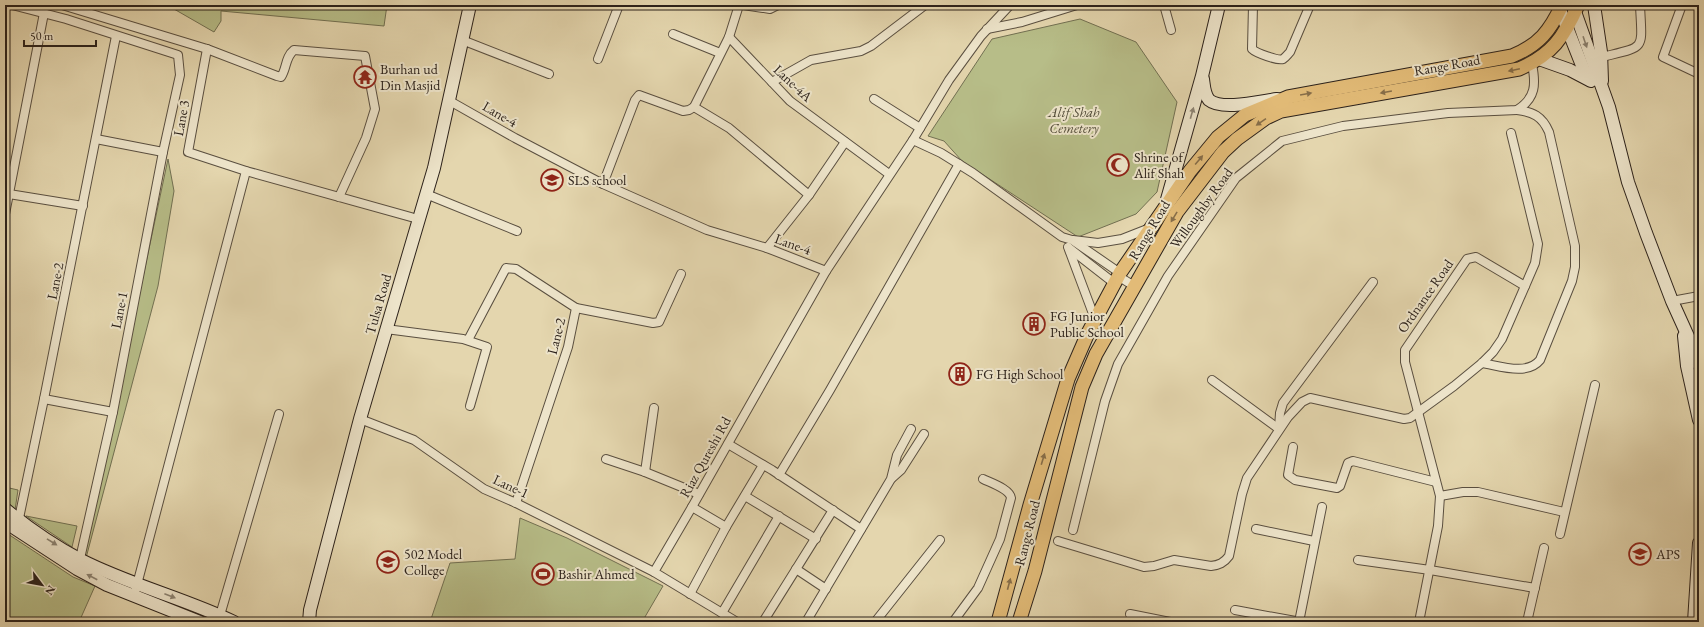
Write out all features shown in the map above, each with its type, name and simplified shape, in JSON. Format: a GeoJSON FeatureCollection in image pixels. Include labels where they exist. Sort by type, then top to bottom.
{"type":"FeatureCollection","features":[{"type":"Feature","properties":{"kind":"main road","name":"Range Road"},"geometry":{"type":"LineString","coordinates":[[1019,622],[1035,571],[1082,387],[1096,354],[1177,212],[1223,152],[1236,139],[1266,118],[1281,111],[1519,69],[1535,62],[1548,53],[1560,38],[1566,27],[1567,7]]}},
{"type":"Feature","properties":{"kind":"main road"},"geometry":{"type":"LineString","coordinates":[[998,622],[1030,505],[1068,379],[1095,319],[1117,277],[1150,228],[1218,137],[1245,115],[1288,97],[1512,56],[1526,51],[1540,40],[1567,7]]}},
{"type":"Feature","properties":{"kind":"street"},"geometry":{"type":"LineString","coordinates":[[12,5],[44,13],[116,36]]}},
{"type":"Feature","properties":{"kind":"street"},"geometry":{"type":"LineString","coordinates":[[62,5],[207,49],[281,77],[290,53],[294,50],[365,56],[375,109],[366,138],[339,197]]}},
{"type":"Feature","properties":{"kind":"street","name":"Tulsa Road"},"geometry":{"type":"LineString","coordinates":[[304,622],[310,616],[360,419],[434,168],[470,5]]}},
{"type":"Feature","properties":{"kind":"street"},"geometry":{"type":"LineString","coordinates":[[598,59],[619,5]]}},
{"type":"Feature","properties":{"kind":"street"},"geometry":{"type":"LineString","coordinates":[[604,184],[635,100],[639,95],[683,111],[689,110],[694,106],[729,37],[739,5]]}},
{"type":"Feature","properties":{"kind":"street"},"geometry":{"type":"LineString","coordinates":[[743,5],[770,9],[778,5]]}},
{"type":"Feature","properties":{"kind":"street"},"geometry":{"type":"LineString","coordinates":[[772,82],[811,60],[861,51],[871,46],[924,5]]}},
{"type":"Feature","properties":{"kind":"street"},"geometry":{"type":"LineString","coordinates":[[826,271],[920,128],[949,80],[987,29],[1010,5]]}},
{"type":"Feature","properties":{"kind":"street"},"geometry":{"type":"LineString","coordinates":[[987,29],[1022,22],[1077,5]]}},
{"type":"Feature","properties":{"kind":"street"},"geometry":{"type":"LineString","coordinates":[[1164,5],[1171,30]]}},
{"type":"Feature","properties":{"kind":"street"},"geometry":{"type":"LineString","coordinates":[[1166,205],[1202,76],[1219,5]]}},
{"type":"Feature","properties":{"kind":"street"},"geometry":{"type":"LineString","coordinates":[[1253,5],[1252,49],[1280,60],[1285,58],[1290,52],[1310,5]]}},
{"type":"Feature","properties":{"kind":"street"},"geometry":{"type":"LineString","coordinates":[[1594,5],[1602,57],[1602,88]]}},
{"type":"Feature","properties":{"kind":"street"},"geometry":{"type":"LineString","coordinates":[[1602,57],[1634,49],[1640,44],[1642,37],[1640,5]]}},
{"type":"Feature","properties":{"kind":"street"},"geometry":{"type":"LineString","coordinates":[[1682,5],[1663,57],[1699,74]]}},
{"type":"Feature","properties":{"kind":"street"},"geometry":{"type":"LineString","coordinates":[[1567,7],[1609,107],[1628,182],[1672,301],[1691,342],[1699,366]]}},
{"type":"Feature","properties":{"kind":"street"},"geometry":{"type":"LineString","coordinates":[[5,214],[44,13]]}},
{"type":"Feature","properties":{"kind":"street"},"geometry":{"type":"LineString","coordinates":[[1566,27],[1585,73],[1590,80]]}},
{"type":"Feature","properties":{"kind":"street"},"geometry":{"type":"LineString","coordinates":[[673,34],[720,53]]}},
{"type":"Feature","properties":{"kind":"street","name":"Lane-1"},"geometry":{"type":"LineString","coordinates":[[79,564],[113,412],[163,152],[180,75],[178,55],[116,36]]}},
{"type":"Feature","properties":{"kind":"street","name":"Lane-2"},"geometry":{"type":"LineString","coordinates":[[13,524],[44,399],[116,36]]}},
{"type":"Feature","properties":{"kind":"street","name":"Lane-4A"},"geometry":{"type":"LineString","coordinates":[[729,37],[790,101],[889,174]]}},
{"type":"Feature","properties":{"kind":"street"},"geometry":{"type":"LineString","coordinates":[[462,40],[549,74]]}},
{"type":"Feature","properties":{"kind":"street","name":"Lane 3"},"geometry":{"type":"LineString","coordinates":[[207,49],[188,152],[246,171],[418,219]]}},
{"type":"Feature","properties":{"kind":"street"},"geometry":{"type":"LineString","coordinates":[[1517,110],[1526,104],[1533,92],[1535,62],[1570,70],[1602,88]]}},
{"type":"Feature","properties":{"kind":"street"},"geometry":{"type":"LineString","coordinates":[[1202,76],[1204,91],[1209,99],[1218,104],[1231,105],[1288,97]]}},
{"type":"Feature","properties":{"kind":"street"},"geometry":{"type":"LineString","coordinates":[[874,99],[920,128]]}},
{"type":"Feature","properties":{"kind":"street","name":"Lane-4"},"geometry":{"type":"LineString","coordinates":[[448,100],[515,138],[604,184],[706,230],[767,248],[826,271]]}},
{"type":"Feature","properties":{"kind":"street"},"geometry":{"type":"LineString","coordinates":[[694,106],[729,128],[809,195]]}},
{"type":"Feature","properties":{"kind":"street","name":"Willoughby Road"},"geometry":{"type":"LineString","coordinates":[[1073,530],[1105,401],[1118,364],[1168,276],[1236,178],[1282,141],[1344,126],[1448,113],[1517,110],[1528,112],[1539,117],[1545,123],[1549,132],[1574,246],[1575,266],[1570,286],[1540,360],[1536,366],[1529,368],[1515,368],[1482,363]]}},
{"type":"Feature","properties":{"kind":"street"},"geometry":{"type":"LineString","coordinates":[[1058,541],[1144,567],[1154,566],[1174,560],[1211,566],[1222,563],[1229,556],[1242,494],[1247,478],[1279,429],[1302,402],[1310,398],[1404,420],[1410,418],[1454,386],[1482,363],[1502,339],[1535,263],[1538,244],[1511,133]]}},
{"type":"Feature","properties":{"kind":"street"},"geometry":{"type":"LineString","coordinates":[[96,138],[163,152]]}},
{"type":"Feature","properties":{"kind":"street"},"geometry":{"type":"LineString","coordinates":[[912,140],[941,153],[958,164],[1117,277]]}},
{"type":"Feature","properties":{"kind":"street"},"geometry":{"type":"LineString","coordinates":[[767,248],[809,195],[845,142]]}},
{"type":"Feature","properties":{"kind":"street"},"geometry":{"type":"LineString","coordinates":[[779,475],[830,390],[958,164]]}},
{"type":"Feature","properties":{"kind":"street"},"geometry":{"type":"LineString","coordinates":[[135,590],[246,171]]}},
{"type":"Feature","properties":{"kind":"street"},"geometry":{"type":"LineString","coordinates":[[9,194],[83,206]]}},
{"type":"Feature","properties":{"kind":"street"},"geometry":{"type":"LineString","coordinates":[[426,194],[517,231]]}},
{"type":"Feature","properties":{"kind":"street"},"geometry":{"type":"LineString","coordinates":[[1070,244],[1098,243],[1122,239],[1150,228]]}},
{"type":"Feature","properties":{"kind":"street"},"geometry":{"type":"LineString","coordinates":[[1070,244],[1117,277],[1134,286]]}},
{"type":"Feature","properties":{"kind":"street"},"geometry":{"type":"LineString","coordinates":[[1070,244],[1095,319]]}},
{"type":"Feature","properties":{"kind":"street","name":"Ordnance Road"},"geometry":{"type":"LineString","coordinates":[[1419,622],[1438,526],[1440,496],[1405,362],[1405,350],[1467,259],[1476,257],[1525,286]]}},
{"type":"Feature","properties":{"kind":"street","name":"Lane-2"},"geometry":{"type":"LineString","coordinates":[[468,340],[506,268],[516,269],[576,308],[568,348],[516,503]]}},
{"type":"Feature","properties":{"kind":"street","name":"Riaz Qureshi Rd"},"geometry":{"type":"LineString","coordinates":[[654,572],[826,271]]}},
{"type":"Feature","properties":{"kind":"street"},"geometry":{"type":"LineString","coordinates":[[576,308],[653,323],[659,322],[681,274]]}},
{"type":"Feature","properties":{"kind":"street"},"geometry":{"type":"LineString","coordinates":[[1279,429],[1280,413],[1283,403],[1373,282]]}},
{"type":"Feature","properties":{"kind":"street"},"geometry":{"type":"LineString","coordinates":[[1672,301],[1699,296]]}},
{"type":"Feature","properties":{"kind":"street"},"geometry":{"type":"LineString","coordinates":[[1684,327],[1687,366],[1699,420]]}},
{"type":"Feature","properties":{"kind":"street"},"geometry":{"type":"LineString","coordinates":[[386,329],[468,340],[487,347],[470,406]]}},
{"type":"Feature","properties":{"kind":"street"},"geometry":{"type":"LineString","coordinates":[[1212,380],[1279,429]]}},
{"type":"Feature","properties":{"kind":"street"},"geometry":{"type":"LineString","coordinates":[[1560,534],[1595,385]]}},
{"type":"Feature","properties":{"kind":"street"},"geometry":{"type":"LineString","coordinates":[[44,399],[113,412]]}},
{"type":"Feature","properties":{"kind":"street"},"geometry":{"type":"LineString","coordinates":[[645,472],[654,408]]}},
{"type":"Feature","properties":{"kind":"street"},"geometry":{"type":"LineString","coordinates":[[219,619],[279,414]]}},
{"type":"Feature","properties":{"kind":"street","name":"Lane-1"},"geometry":{"type":"LineString","coordinates":[[360,419],[414,440],[484,489],[516,503],[654,572]]}},
{"type":"Feature","properties":{"kind":"street"},"geometry":{"type":"LineString","coordinates":[[806,622],[891,479],[897,455],[911,429]]}},
{"type":"Feature","properties":{"kind":"street"},"geometry":{"type":"LineString","coordinates":[[891,479],[901,470],[924,434]]}},
{"type":"Feature","properties":{"kind":"street"},"geometry":{"type":"LineString","coordinates":[[728,444],[779,475],[861,529]]}},
{"type":"Feature","properties":{"kind":"street"},"geometry":{"type":"LineString","coordinates":[[1293,446],[1288,475],[1295,480],[1337,488],[1340,486],[1348,462],[1353,461],[1436,482]]}},
{"type":"Feature","properties":{"kind":"street"},"geometry":{"type":"LineString","coordinates":[[606,459],[645,472],[699,494]]}},
{"type":"Feature","properties":{"kind":"street"},"geometry":{"type":"LineString","coordinates":[[690,594],[726,527],[763,465]]}},
{"type":"Feature","properties":{"kind":"street"},"geometry":{"type":"LineString","coordinates":[[953,622],[978,588],[1000,539],[1012,498],[1011,494],[983,478]]}},
{"type":"Feature","properties":{"kind":"street"},"geometry":{"type":"LineString","coordinates":[[1440,496],[1463,492],[1478,492],[1564,512]]}},
{"type":"Feature","properties":{"kind":"street"},"geometry":{"type":"LineString","coordinates":[[745,496],[816,538]]}},
{"type":"Feature","properties":{"kind":"street"},"geometry":{"type":"LineString","coordinates":[[692,507],[726,527]]}},
{"type":"Feature","properties":{"kind":"street"},"geometry":{"type":"LineString","coordinates":[[1235,610],[1300,622],[1314,541],[1322,507]]}},
{"type":"Feature","properties":{"kind":"street"},"geometry":{"type":"LineString","coordinates":[[5,509],[13,524],[79,564],[200,622]]}},
{"type":"Feature","properties":{"kind":"street"},"geometry":{"type":"LineString","coordinates":[[763,622],[833,510]]}},
{"type":"Feature","properties":{"kind":"street"},"geometry":{"type":"LineString","coordinates":[[722,612],[779,516]]}},
{"type":"Feature","properties":{"kind":"street"},"geometry":{"type":"LineString","coordinates":[[1256,529],[1314,541]]}},
{"type":"Feature","properties":{"kind":"street"},"geometry":{"type":"LineString","coordinates":[[875,622],[940,540]]}},
{"type":"Feature","properties":{"kind":"street"},"geometry":{"type":"LineString","coordinates":[[1694,622],[1699,543]]}},
{"type":"Feature","properties":{"kind":"street"},"geometry":{"type":"LineString","coordinates":[[1527,622],[1544,548]]}},
{"type":"Feature","properties":{"kind":"street"},"geometry":{"type":"LineString","coordinates":[[1358,560],[1430,570],[1535,588]]}},
{"type":"Feature","properties":{"kind":"street"},"geometry":{"type":"LineString","coordinates":[[796,569],[826,589]]}},
{"type":"Feature","properties":{"kind":"street"},"geometry":{"type":"LineString","coordinates":[[654,572],[737,622]]}},
{"type":"Feature","properties":{"kind":"street"},"geometry":{"type":"LineString","coordinates":[[135,590],[219,619],[234,622]]}},
{"type":"Feature","properties":{"kind":"street"},"geometry":{"type":"LineString","coordinates":[[1130,614],[1170,622]]}},
{"type":"Feature","properties":{"kind":"street"},"geometry":{"type":"LineString","coordinates":[[310,616],[314,622]]}},
{"type":"Feature","properties":{"kind":"green space"},"geometry":{"type":"Polygon","coordinates":[[[167,5],[387,5],[384,26],[221,11],[221,21],[214,32],[167,5]]]}},
{"type":"Feature","properties":{"kind":"green space","name":"Alif Shah Cemetery"},"geometry":{"type":"Polygon","coordinates":[[[1080,19],[1136,42],[1177,102],[1157,192],[1136,214],[1078,237],[962,161],[944,141],[928,136],[992,39],[1080,19]]]}},
{"type":"Feature","properties":{"kind":"green space"},"geometry":{"type":"Polygon","coordinates":[[[168,159],[174,191],[158,286],[86,558],[84,556],[168,159]]]}},
{"type":"Feature","properties":{"kind":"green space"},"geometry":{"type":"Polygon","coordinates":[[[5,487],[18,490],[15,510],[5,501],[5,487]]]}},
{"type":"Feature","properties":{"kind":"green space"},"geometry":{"type":"Polygon","coordinates":[[[26,516],[77,526],[72,547],[26,516]]]}},
{"type":"Feature","properties":{"kind":"green space","name":"Bashir Ahmed"},"geometry":{"type":"Polygon","coordinates":[[[520,518],[567,538],[663,586],[642,622],[430,622],[450,563],[515,559],[520,518]]]}},
{"type":"Feature","properties":{"kind":"green space"},"geometry":{"type":"Polygon","coordinates":[[[5,532],[73,577],[95,586],[79,622],[5,622],[5,532]]]}},
{"type":"Feature","properties":{"kind":"place","name":"Burhan ud Din Masjid"},"geometry":{"type":"Point","coordinates":[365,77]}},
{"type":"Feature","properties":{"kind":"place","name":"Shrine of Alif Shah"},"geometry":{"type":"Point","coordinates":[1118,165]}},
{"type":"Feature","properties":{"kind":"place","name":"SLS school"},"geometry":{"type":"Point","coordinates":[552,180]}},
{"type":"Feature","properties":{"kind":"place","name":"FG Junior Public School"},"geometry":{"type":"Point","coordinates":[1034,324]}},
{"type":"Feature","properties":{"kind":"place","name":"FG High School"},"geometry":{"type":"Point","coordinates":[960,374]}},
{"type":"Feature","properties":{"kind":"place","name":"APS"},"geometry":{"type":"Point","coordinates":[1640,554]}},
{"type":"Feature","properties":{"kind":"place","name":"502 Model College"},"geometry":{"type":"Point","coordinates":[388,562]}},
{"type":"Feature","properties":{"kind":"place","name":"Bashir Ahmed"},"geometry":{"type":"Point","coordinates":[543,574]}}]}
